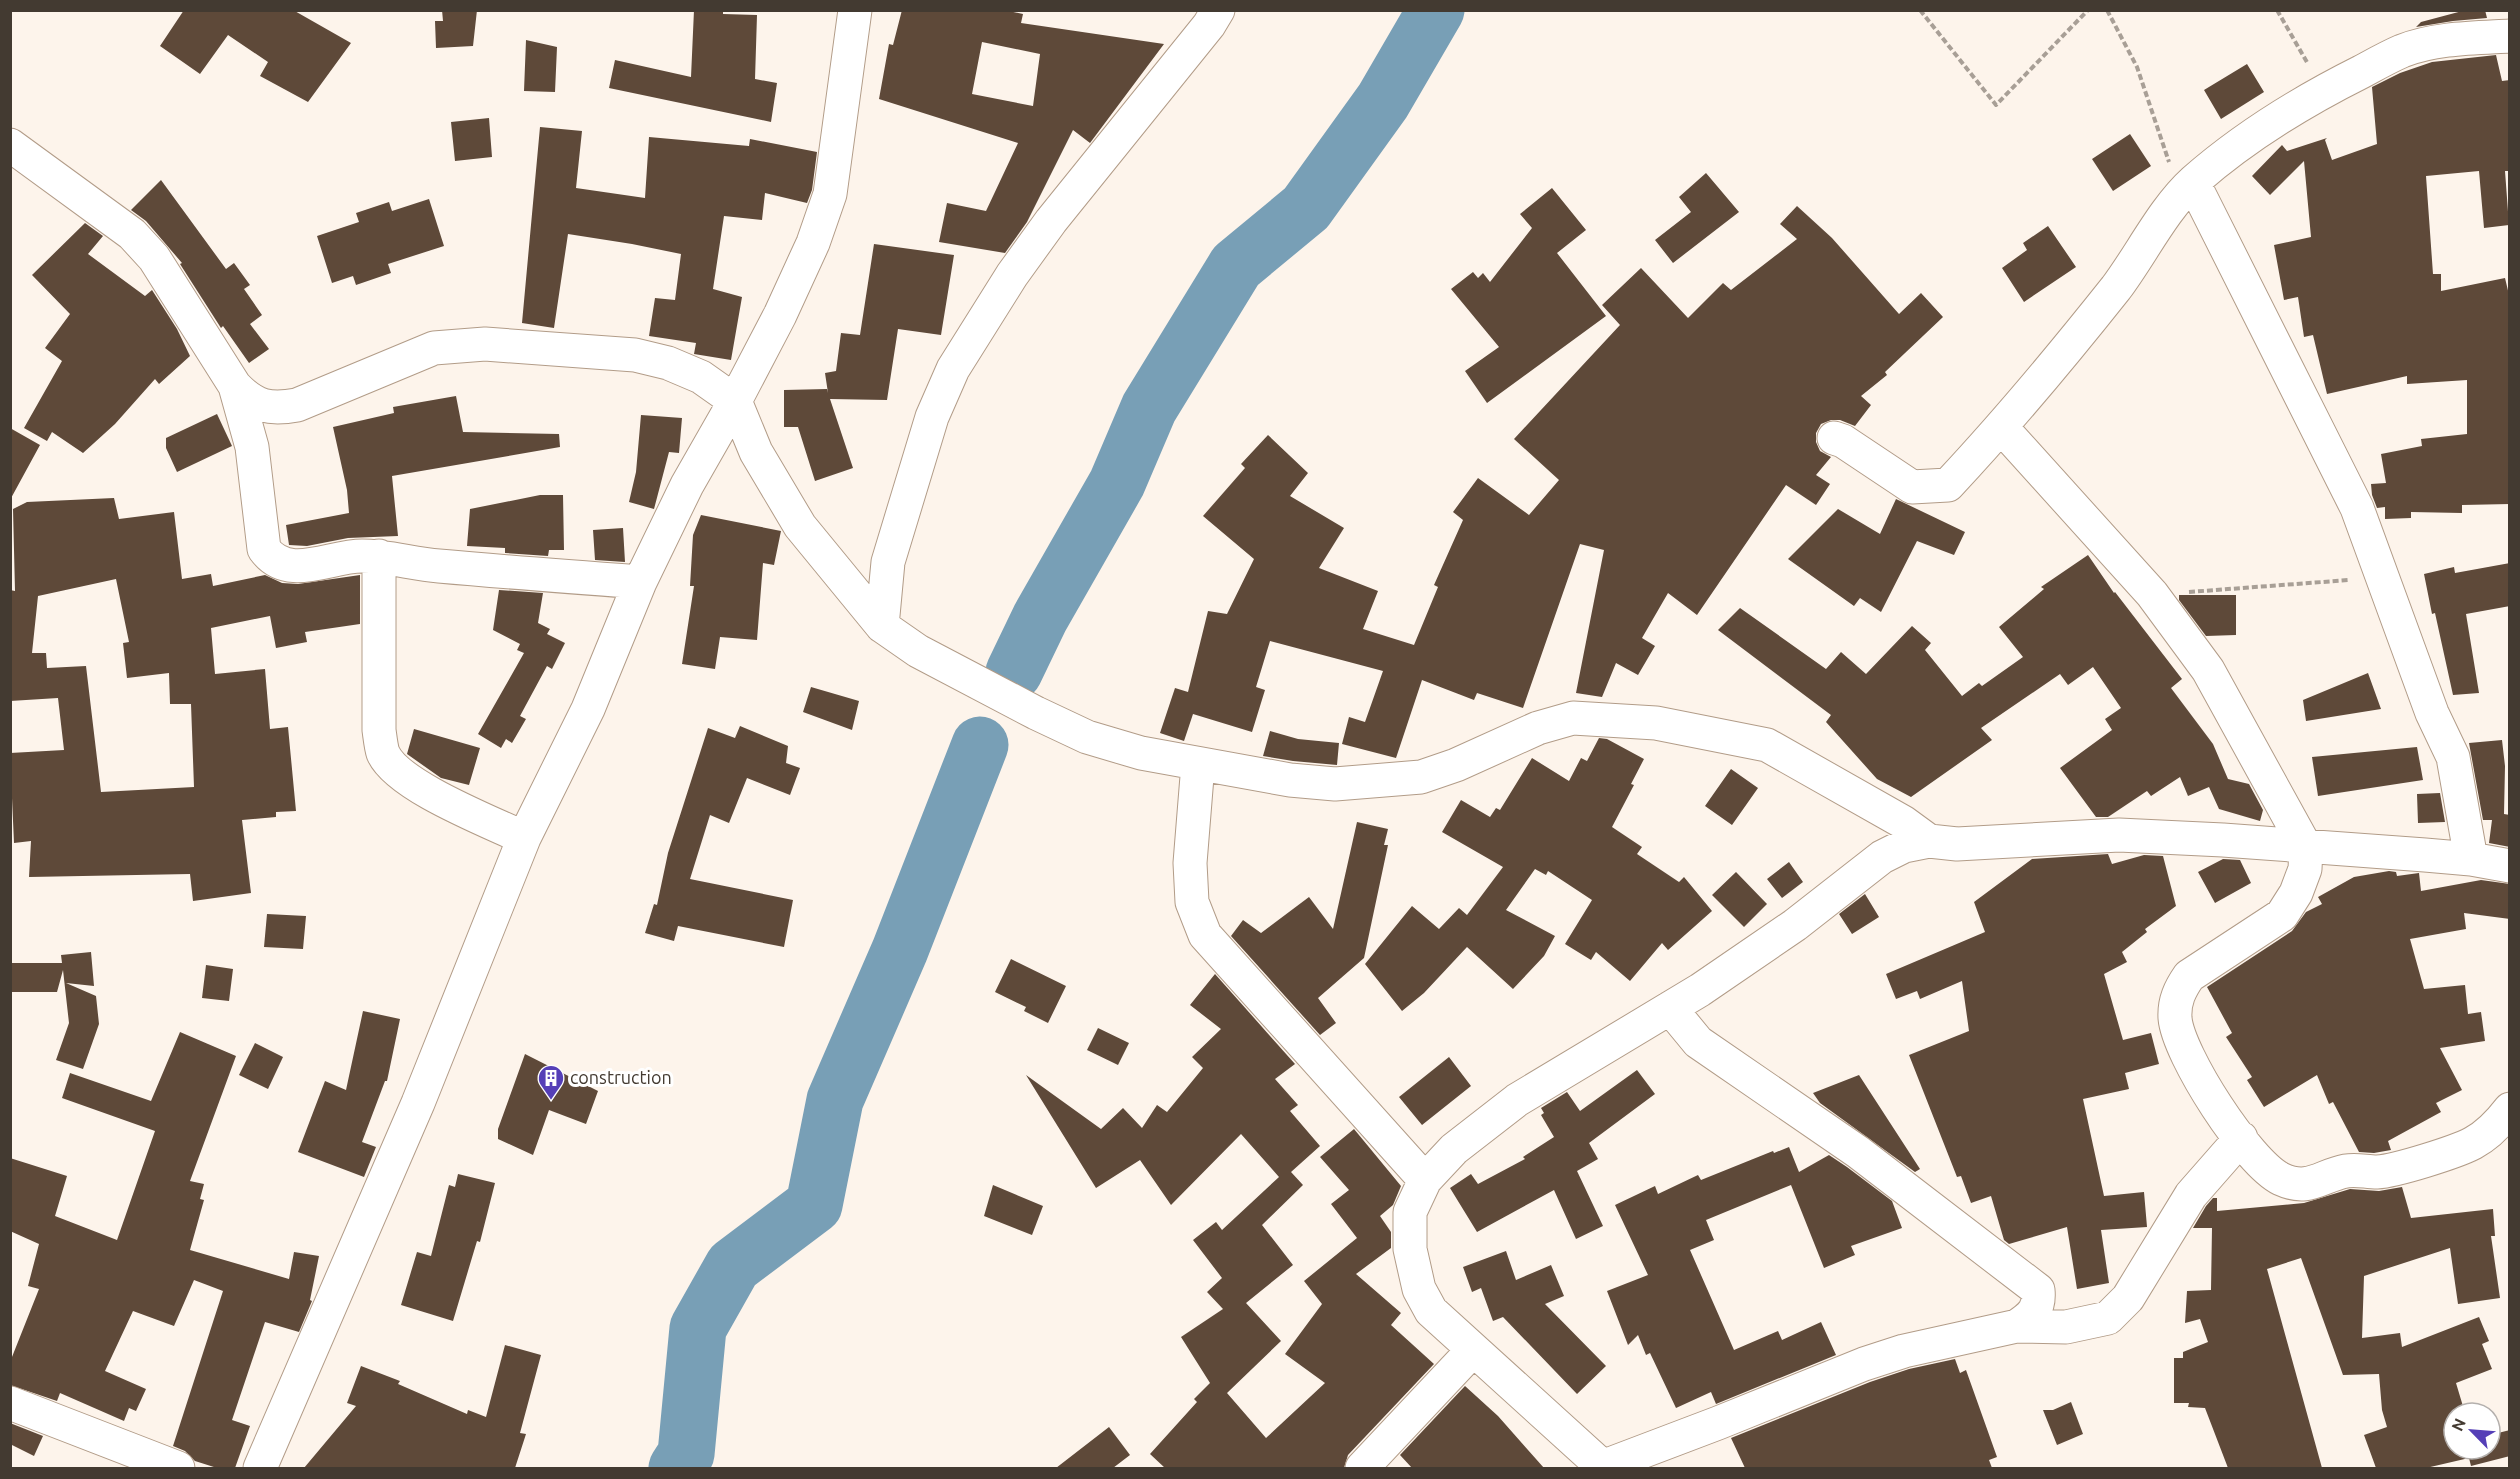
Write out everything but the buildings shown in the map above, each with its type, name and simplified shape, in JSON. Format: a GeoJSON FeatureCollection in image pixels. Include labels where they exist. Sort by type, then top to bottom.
{"type":"FeatureCollection","features":[{"type":"Feature","properties":{"kind":"street"},"geometry":{"type":"LineString","coordinates":[[260,1468],[418,1103],[524,838],[588,709],[640,582],[687,485],[735,401],[813,243],[830,194],[855,10]]}},
{"type":"Feature","properties":{"kind":"street"},"geometry":{"type":"LineString","coordinates":[[882,626],[888,562],[932,417],[953,369],[1012,275],[1051,221],[1209,25],[1218,10]]}},
{"type":"Feature","properties":{"kind":"street"},"geometry":{"type":"LineString","coordinates":[[2508,10],[2510,15]]}},
{"type":"Feature","properties":{"kind":"street"},"geometry":{"type":"LineString","coordinates":[[1834,438],[1843,441],[1912,487],[1948,485],[2002,428],[2117,285],[2184,193],[2279,118],[2324,90],[2403,51],[2458,39],[2510,36]]}},
{"type":"Feature","properties":{"kind":"street"},"geometry":{"type":"LineString","coordinates":[[10,145],[132,234],[167,277],[235,386],[245,397],[263,406],[279,409],[297,405],[434,348],[485,344],[646,358],[668,363],[701,377],[735,401],[756,452],[800,526],[882,626],[918,651],[957,673],[1087,737],[1141,753],[1198,764],[1290,780],[1335,784],[1421,777],[1456,765],[1538,728],[1574,718],[1656,723],[1767,745],[1903,822],[1929,841]]}},
{"type":"Feature","properties":{"kind":"street"},"geometry":{"type":"LineString","coordinates":[[2184,193],[2357,508],[2432,713],[2454,757],[2471,859]]}},
{"type":"Feature","properties":{"kind":"street"},"geometry":{"type":"LineString","coordinates":[[235,386],[252,447],[264,549],[270,558],[281,564],[294,567],[359,556],[379,556],[436,566],[640,582]]}},
{"type":"Feature","properties":{"kind":"street"},"geometry":{"type":"LineString","coordinates":[[2002,428],[2152,594],[2208,670],[2306,848],[2305,870],[2296,893],[2282,915],[2189,976],[2180,988],[2175,1003],[2175,1019],[2179,1034],[2201,1083],[2260,1165],[2280,1178],[2300,1185],[2321,1181],[2343,1171],[2393,1170],[2472,1143],[2494,1128],[2510,1109]]}},
{"type":"Feature","properties":{"kind":"street"},"geometry":{"type":"LineString","coordinates":[[379,556],[379,730],[383,754],[396,771],[413,784],[524,838]]}},
{"type":"Feature","properties":{"kind":"street"},"geometry":{"type":"LineString","coordinates":[[1198,764],[1190,863],[1192,902],[1205,935],[1425,1179]]}},
{"type":"Feature","properties":{"kind":"street"},"geometry":{"type":"LineString","coordinates":[[2241,1138],[2191,1195],[2128,1298],[2108,1318],[2066,1328],[2017,1326],[1904,1351],[1864,1364],[1603,1468],[1431,1311],[1419,1288],[1410,1249],[1410,1212],[1425,1179],[1454,1149],[1517,1100],[1670,1008],[1795,925],[1882,857],[1904,846],[1929,841],[1957,844],[2119,835],[2223,840],[2471,859],[2510,866]]}},
{"type":"Feature","properties":{"kind":"street"},"geometry":{"type":"LineString","coordinates":[[1670,1008],[1698,1042],[1858,1152],[2037,1290],[2039,1303],[2031,1317],[2017,1326]]}},
{"type":"Feature","properties":{"kind":"street"},"geometry":{"type":"LineString","coordinates":[[1362,1468],[1473,1350]]}},
{"type":"Feature","properties":{"kind":"street"},"geometry":{"type":"LineString","coordinates":[[10,1403],[178,1468]]}},
{"type":"Feature","properties":{"kind":"path"},"geometry":{"type":"LineString","coordinates":[[1920,10],[1996,105],[2088,10]]}},
{"type":"Feature","properties":{"kind":"path"},"geometry":{"type":"LineString","coordinates":[[2107,10],[2138,67],[2161,141],[2184,193]]}},
{"type":"Feature","properties":{"kind":"path"},"geometry":{"type":"LineString","coordinates":[[2277,10],[2324,90]]}},
{"type":"Feature","properties":{"kind":"path"},"geometry":{"type":"LineString","coordinates":[[2152,594],[2382,577]]}},
{"type":"Feature","properties":{"kind":"waterway"},"geometry":{"type":"LineString","coordinates":[[1014,672],[1040,618],[1117,483],[1149,408],[1236,266],[1306,208],[1383,101],[1436,10]]}},
{"type":"Feature","properties":{"kind":"waterway"},"geometry":{"type":"LineString","coordinates":[[677,1468],[686,1454],[698,1328],[733,1266],[814,1205],[835,1100],[900,950],[980,745]]}},
{"type":"Feature","properties":{"kind":"place","name":"construction"},"geometry":{"type":"Point","coordinates":[551,1101]}}]}
